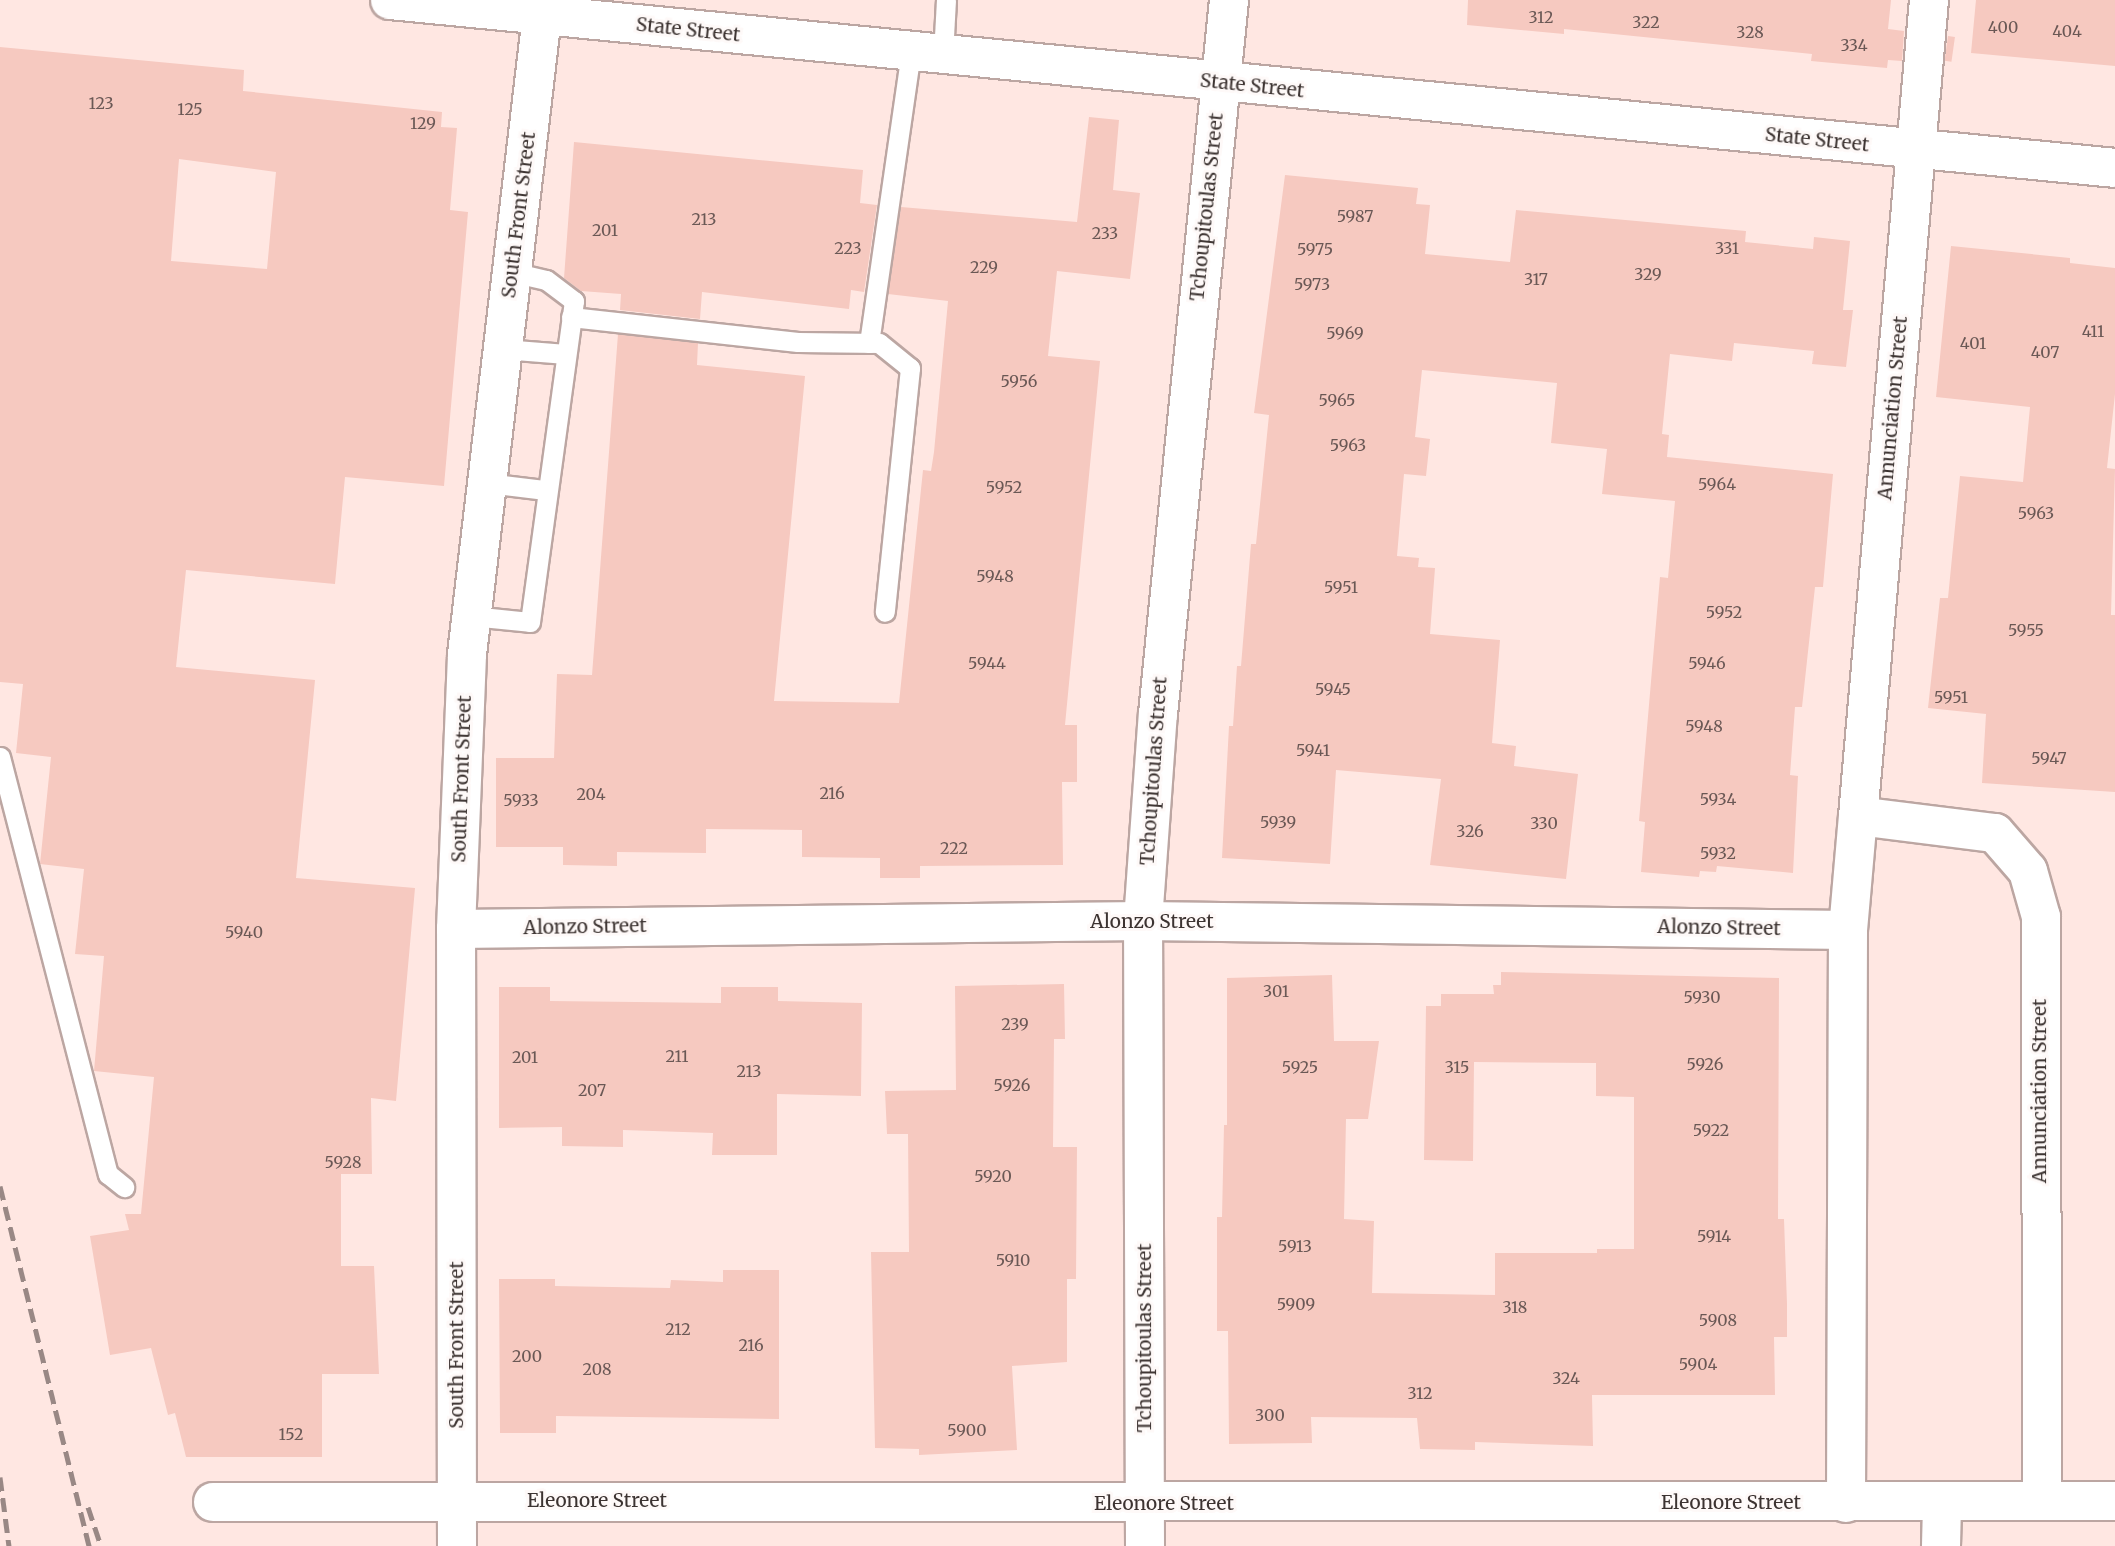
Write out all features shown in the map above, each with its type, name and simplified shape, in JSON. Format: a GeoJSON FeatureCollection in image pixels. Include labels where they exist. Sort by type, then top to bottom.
{"type":"FeatureCollection","features":[{"type":"Feature","properties":{"kind":"street","name":"State Street"},"geometry":{"type":"LineString","coordinates":[[390,0],[2115,168]]}},
{"type":"Feature","properties":{"kind":"street","name":"Tchoupitoulas Street"},"geometry":{"type":"LineString","coordinates":[[1145,1546],[1143,922],[1159,701],[1229,0]]}},
{"type":"Feature","properties":{"kind":"street","name":"Annunciation Street"},"geometry":{"type":"LineString","coordinates":[[1846,1503],[1847,930],[1929,0]]}},
{"type":"Feature","properties":{"kind":"street","name":"South Front Street"},"geometry":{"type":"LineString","coordinates":[[457,1546],[456,929],[471,616],[542,16]]}},
{"type":"Feature","properties":{"kind":"street","name":"Annunciation Street"},"geometry":{"type":"LineString","coordinates":[[1858,816],[1995,833],[2028,871],[2041,917],[2042,1501]]}},
{"type":"Feature","properties":{"kind":"street","name":"Alonzo Street"},"geometry":{"type":"LineString","coordinates":[[456,929],[1143,922],[1847,930]]}},
{"type":"Feature","properties":{"kind":"street","name":"Eleonore Street"},"geometry":{"type":"LineString","coordinates":[[213,1502],[458,1500],[1145,1504],[1941,1504],[2115,1501]]}},
{"type":"Feature","properties":{"kind":"street"},"geometry":{"type":"LineString","coordinates":[[1941,1504],[1941,1546]]}},
{"type":"Feature","properties":{"kind":"lane"},"geometry":{"type":"LineString","coordinates":[[869,343],[927,54],[946,0]]}},
{"type":"Feature","properties":{"kind":"lane"},"geometry":{"type":"LineString","coordinates":[[471,616],[530,622],[545,490],[573,301],[546,280],[512,272]]}},
{"type":"Feature","properties":{"kind":"lane"},"geometry":{"type":"LineString","coordinates":[[571,317],[798,342],[879,343],[910,368],[885,612]]}},
{"type":"Feature","properties":{"kind":"lane"},"geometry":{"type":"LineString","coordinates":[[503,349],[566,354]]}},
{"type":"Feature","properties":{"kind":"lane"},"geometry":{"type":"LineString","coordinates":[[487,483],[545,490]]}},
{"type":"Feature","properties":{"kind":"lane"},"geometry":{"type":"LineString","coordinates":[[0,757],[108,1174],[124,1186]]}},
{"type":"Feature","properties":{"kind":"building"},"geometry":{"type":"Polygon","coordinates":[[[1468,0],[1891,0],[1888,29],[1904,31],[1902,61],[1888,60],[1887,68],[1811,61],[1812,54],[1564,29],[1564,34],[1467,25],[1468,0]]]}},
{"type":"Feature","properties":{"kind":"building"},"geometry":{"type":"Polygon","coordinates":[[[1976,0],[2115,0],[2115,66],[1971,53],[1976,0]]]}},
{"type":"Feature","properties":{"kind":"building"},"geometry":{"type":"Polygon","coordinates":[[[1948,36],[1955,37],[1951,62],[1945,61],[1948,36]]]}},
{"type":"Feature","properties":{"kind":"building"},"geometry":{"type":"Polygon","coordinates":[[[0,47],[244,70],[243,91],[442,112],[441,127],[457,128],[450,210],[468,212],[444,486],[345,477],[335,584],[186,570],[176,667],[315,680],[296,878],[415,888],[396,1101],[371,1098],[372,1174],[341,1174],[341,1266],[374,1266],[379,1374],[322,1374],[322,1457],[186,1457],[175,1413],[168,1415],[151,1348],[110,1355],[90,1236],[129,1230],[125,1214],[141,1214],[154,1077],[94,1071],[104,956],[75,954],[84,869],[40,864],[51,757],[16,753],[23,684],[0,682],[0,47]],[[179,159],[171,261],[267,269],[276,172],[179,159]]]}},
{"type":"Feature","properties":{"kind":"building"},"geometry":{"type":"Polygon","coordinates":[[[1089,117],[1119,120],[1113,190],[1140,193],[1130,279],[1057,271],[1048,356],[1100,361],[1065,725],[1077,725],[1077,782],[1062,782],[1063,865],[920,866],[920,878],[880,878],[880,858],[802,857],[802,830],[706,829],[706,853],[617,852],[617,866],[563,865],[563,847],[496,847],[496,758],[554,758],[557,674],[592,675],[618,334],[698,343],[697,365],[805,376],[774,701],[899,703],[923,470],[931,471],[934,452],[948,301],[888,294],[901,207],[1077,222],[1089,117]]]}},
{"type":"Feature","properties":{"kind":"building"},"geometry":{"type":"Polygon","coordinates":[[[574,142],[863,170],[860,203],[877,205],[864,292],[851,290],[849,309],[702,292],[700,319],[620,310],[621,294],[581,291],[564,278],[574,142]]]}},
{"type":"Feature","properties":{"kind":"building"},"geometry":{"type":"Polygon","coordinates":[[[1285,175],[1418,188],[1416,204],[1430,205],[1425,254],[1510,262],[1516,210],[1746,231],[1745,242],[1813,249],[1814,237],[1850,241],[1843,310],[1853,310],[1846,367],[1812,364],[1814,351],[1734,343],[1732,361],[1670,354],[1662,434],[1669,435],[1667,457],[1833,474],[1823,587],[1815,587],[1802,707],[1795,707],[1790,775],[1798,776],[1793,873],[1717,866],[1716,872],[1700,871],[1699,877],[1641,872],[1645,822],[1639,821],[1660,577],[1668,578],[1675,501],[1602,494],[1607,449],[1551,443],[1557,383],[1422,370],[1415,437],[1430,439],[1426,476],[1404,474],[1397,556],[1419,558],[1418,567],[1435,568],[1430,634],[1500,640],[1492,743],[1516,746],[1514,766],[1578,774],[1566,879],[1430,865],[1441,779],[1336,770],[1330,864],[1222,858],[1229,726],[1233,726],[1237,666],[1241,666],[1251,544],[1256,544],[1269,415],[1254,413],[1285,175]]]}},
{"type":"Feature","properties":{"kind":"building"},"geometry":{"type":"Polygon","coordinates":[[[1951,246],[2070,258],[2070,263],[2115,268],[2115,394],[2107,468],[2115,469],[2111,615],[2115,615],[2115,792],[1982,783],[1986,714],[1928,708],[1940,598],[1948,598],[1960,476],[2023,482],[2030,407],[1936,397],[1951,246]]]}},
{"type":"Feature","properties":{"kind":"building"},"geometry":{"type":"Polygon","coordinates":[[[1501,972],[1779,978],[1778,1219],[1784,1219],[1787,1337],[1774,1337],[1775,1395],[1592,1395],[1593,1446],[1475,1442],[1475,1450],[1420,1449],[1417,1418],[1311,1417],[1312,1443],[1229,1444],[1228,1331],[1217,1331],[1217,1217],[1222,1217],[1224,1125],[1227,1125],[1227,978],[1332,975],[1334,1041],[1379,1041],[1368,1119],[1346,1119],[1344,1219],[1374,1221],[1372,1293],[1495,1295],[1495,1253],[1597,1253],[1597,1249],[1634,1249],[1634,1097],[1596,1096],[1596,1063],[1474,1062],[1473,1161],[1424,1160],[1426,1006],[1441,1006],[1441,994],[1494,994],[1493,985],[1501,985],[1501,972]]]}},
{"type":"Feature","properties":{"kind":"building"},"geometry":{"type":"Polygon","coordinates":[[[1064,984],[1065,1039],[1054,1039],[1053,1147],[1077,1147],[1076,1279],[1067,1279],[1067,1362],[1012,1366],[1017,1450],[919,1455],[919,1449],[875,1448],[871,1252],[909,1252],[908,1134],[887,1134],[885,1091],[956,1090],[955,986],[1064,984]]]}},
{"type":"Feature","properties":{"kind":"building"},"geometry":{"type":"Polygon","coordinates":[[[499,987],[550,987],[550,1001],[721,1003],[721,987],[778,987],[778,1001],[862,1003],[861,1096],[777,1094],[777,1155],[712,1155],[713,1133],[623,1130],[623,1147],[562,1146],[562,1127],[499,1128],[499,987]]]}},
{"type":"Feature","properties":{"kind":"building"},"geometry":{"type":"Polygon","coordinates":[[[723,1270],[779,1270],[779,1419],[556,1416],[556,1433],[500,1433],[499,1279],[555,1279],[555,1286],[670,1288],[671,1280],[723,1282],[723,1270]]]}},
{"type":"Feature","properties":{"kind":"railway"},"geometry":{"type":"LineString","coordinates":[[0,1186],[89,1546]]}},
{"type":"Feature","properties":{"kind":"railway"},"geometry":{"type":"LineString","coordinates":[[0,1477],[9,1546]]}},
{"type":"Feature","properties":{"kind":"railway"},"geometry":{"type":"LineString","coordinates":[[88,1507],[101,1546]]}}]}
